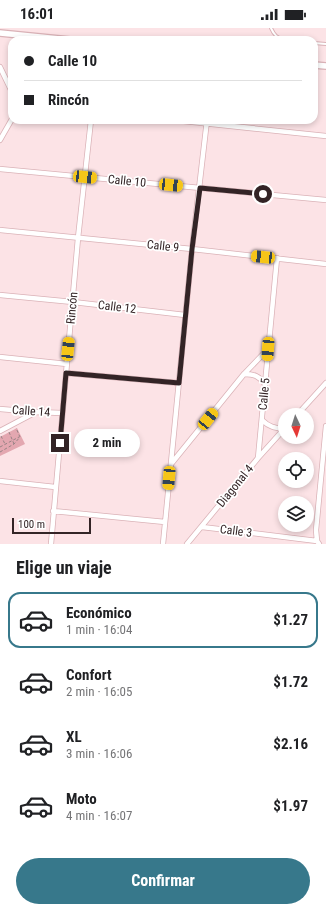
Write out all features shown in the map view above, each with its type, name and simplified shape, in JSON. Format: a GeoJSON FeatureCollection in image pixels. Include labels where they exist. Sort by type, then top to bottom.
{"type":"FeatureCollection","features":[{"type":"Feature","properties":{"kind":"street"},"geometry":{"type":"LineString","coordinates":[[0,33],[30,36]]}},
{"type":"Feature","properties":{"kind":"street"},"geometry":{"type":"LineString","coordinates":[[0,67],[8,84]]}},
{"type":"Feature","properties":{"kind":"street"},"geometry":{"type":"LineString","coordinates":[[0,140],[9,124]]}},
{"type":"Feature","properties":{"kind":"street","name":"Rincón"},"geometry":{"type":"LineString","coordinates":[[51,544],[78,238],[91,124]]}},
{"type":"Feature","properties":{"kind":"street"},"geometry":{"type":"LineString","coordinates":[[163,544],[185,315],[207,124]]}},
{"type":"Feature","properties":{"kind":"street"},"geometry":{"type":"LineString","coordinates":[[224,124],[326,136]]}},
{"type":"Feature","properties":{"kind":"street","name":"Calle 10"},"geometry":{"type":"LineString","coordinates":[[0,169],[326,200]]}},
{"type":"Feature","properties":{"kind":"street","name":"Calle 9"},"geometry":{"type":"LineString","coordinates":[[0,230],[326,264]]}},
{"type":"Feature","properties":{"kind":"street","name":"Calle 5"},"geometry":{"type":"LineString","coordinates":[[258,458],[277,258]]}},
{"type":"Feature","properties":{"kind":"street","name":"Calle 12"},"geometry":{"type":"LineString","coordinates":[[0,295],[185,315]]}},
{"type":"Feature","properties":{"kind":"street"},"geometry":{"type":"LineString","coordinates":[[171,464],[244,374],[268,349]]}},
{"type":"Feature","properties":{"kind":"street"},"geometry":{"type":"LineString","coordinates":[[0,357],[67,364]]}},
{"type":"Feature","properties":{"kind":"street"},"geometry":{"type":"LineString","coordinates":[[66,373],[179,383]]}},
{"type":"Feature","properties":{"kind":"street"},"geometry":{"type":"LineString","coordinates":[[244,374],[253,374],[260,378],[265,384]]}},
{"type":"Feature","properties":{"kind":"street"},"geometry":{"type":"LineString","coordinates":[[303,408],[326,383]]}},
{"type":"Feature","properties":{"kind":"street","name":"Calle 14"},"geometry":{"type":"LineString","coordinates":[[0,409],[62,413]]}},
{"type":"Feature","properties":{"kind":"street"},"geometry":{"type":"LineString","coordinates":[[0,432],[36,412]]}},
{"type":"Feature","properties":{"kind":"street","name":"Diagonal 4"},"geometry":{"type":"LineString","coordinates":[[262,420],[267,425],[278,428]]}},
{"type":"Feature","properties":{"kind":"street"},"geometry":{"type":"LineString","coordinates":[[318,542],[316,530],[326,426]]}},
{"type":"Feature","properties":{"kind":"street","name":"Diagonal 4"},"geometry":{"type":"LineString","coordinates":[[187,544],[278,436]]}},
{"type":"Feature","properties":{"kind":"street"},"geometry":{"type":"LineString","coordinates":[[0,481],[55,486]]}},
{"type":"Feature","properties":{"kind":"street"},"geometry":{"type":"LineString","coordinates":[[53,511],[165,522]]}},
{"type":"Feature","properties":{"kind":"street","name":"Calle 3"},"geometry":{"type":"LineString","coordinates":[[202,527],[318,542]]}},
{"type":"Feature","properties":{"kind":"path"},"geometry":{"type":"LineString","coordinates":[[14,424],[20,437]]}},
{"type":"Feature","properties":{"kind":"path"},"geometry":{"type":"LineString","coordinates":[[6,428],[14,444]]}},
{"type":"Feature","properties":{"kind":"path"},"geometry":{"type":"LineString","coordinates":[[0,435],[5,445]]}},
{"type":"Feature","properties":{"kind":"path"},"geometry":{"type":"LineString","coordinates":[[0,447],[20,437]]}},
{"type":"Feature","properties":{"kind":"path"},"geometry":{"type":"LineString","coordinates":[[0,452],[14,444],[20,437]]}},
{"type":"Feature","properties":{"kind":"shaded area"},"geometry":{"type":"Polygon","coordinates":[[[17,428],[25,444],[0,456],[0,437],[17,428]]]}},
{"type":"Feature","properties":{"kind":"route"},"geometry":{"type":"LineString","coordinates":[[60,443],[66,373],[179,383],[192,249],[200,188],[263,194]]}}]}
